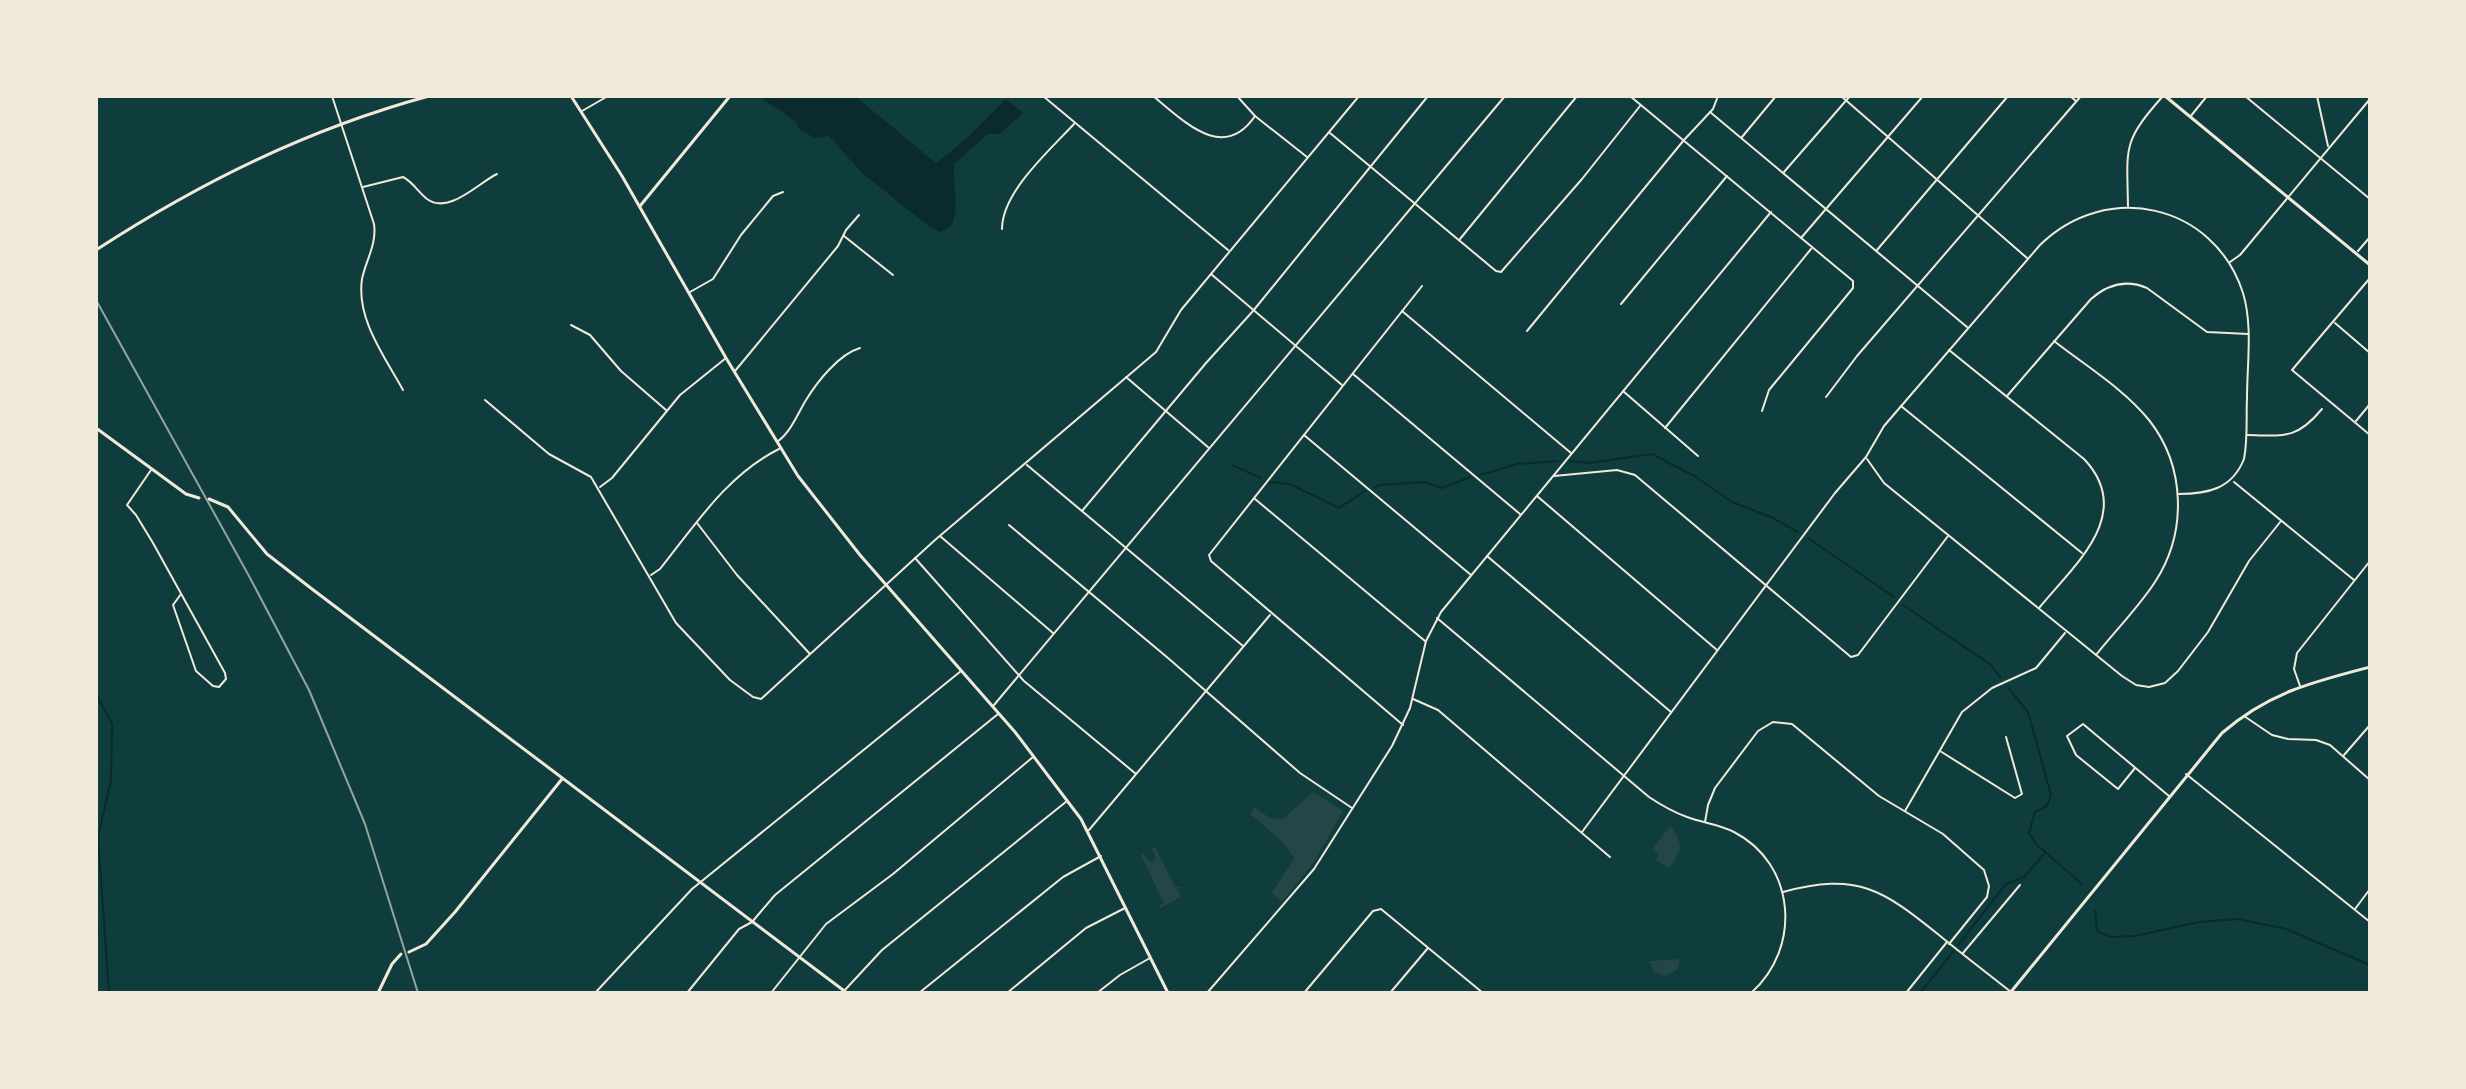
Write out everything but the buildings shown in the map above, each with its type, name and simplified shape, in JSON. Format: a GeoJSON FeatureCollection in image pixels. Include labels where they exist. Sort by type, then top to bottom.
{"type":"FeatureCollection","features":[{"type":"Feature","properties":{"kind":"main road"},"geometry":{"type":"LineString","coordinates":[[96,250],[188,194],[294,141],[429,96]]}},
{"type":"Feature","properties":{"kind":"main road"},"geometry":{"type":"LineString","coordinates":[[571,96],[640,206],[776,442],[814,498],[999,713],[1068,800],[1101,856],[1168,993]]}},
{"type":"Feature","properties":{"kind":"main road"},"geometry":{"type":"LineString","coordinates":[[640,206],[730,96]]}},
{"type":"Feature","properties":{"kind":"main road"},"geometry":{"type":"LineString","coordinates":[[2164,96],[2370,265]]}},
{"type":"Feature","properties":{"kind":"main road"},"geometry":{"type":"LineString","coordinates":[[96,428],[186,494],[199,498]]}},
{"type":"Feature","properties":{"kind":"main road"},"geometry":{"type":"LineString","coordinates":[[209,499],[228,507],[271,557],[846,992]]}},
{"type":"Feature","properties":{"kind":"main road"},"geometry":{"type":"LineString","coordinates":[[2011,993],[2222,733],[2266,701],[2300,686],[2370,667]]}},
{"type":"Feature","properties":{"kind":"main road"},"geometry":{"type":"LineString","coordinates":[[409,952],[426,944],[455,912],[562,779]]}},
{"type":"Feature","properties":{"kind":"main road"},"geometry":{"type":"LineString","coordinates":[[378,993],[392,964],[401,954]]}},
{"type":"Feature","properties":{"kind":"street"},"geometry":{"type":"LineString","coordinates":[[332,96],[375,230],[363,277],[363,309],[368,325],[403,390]]}},
{"type":"Feature","properties":{"kind":"street"},"geometry":{"type":"LineString","coordinates":[[581,112],[608,96]]}},
{"type":"Feature","properties":{"kind":"street"},"geometry":{"type":"LineString","coordinates":[[1043,96],[1229,251]]}},
{"type":"Feature","properties":{"kind":"street"},"geometry":{"type":"LineString","coordinates":[[1153,96],[1191,125],[1218,138],[1237,135],[1255,116]]}},
{"type":"Feature","properties":{"kind":"street"},"geometry":{"type":"LineString","coordinates":[[1237,96],[1255,116],[1308,158]]}},
{"type":"Feature","properties":{"kind":"street"},"geometry":{"type":"LineString","coordinates":[[485,400],[549,454],[585,473],[599,487],[669,614],[730,680],[760,699],[940,536],[1156,352],[1181,310],[1359,96]]}},
{"type":"Feature","properties":{"kind":"street"},"geometry":{"type":"LineString","coordinates":[[1082,511],[1253,311],[1428,96]]}},
{"type":"Feature","properties":{"kind":"street"},"geometry":{"type":"LineString","coordinates":[[993,706],[1505,96]]}},
{"type":"Feature","properties":{"kind":"street"},"geometry":{"type":"LineString","coordinates":[[1459,240],[1577,96]]}},
{"type":"Feature","properties":{"kind":"street"},"geometry":{"type":"LineString","coordinates":[[1630,96],[1854,284],[1769,390],[1762,411]]}},
{"type":"Feature","properties":{"kind":"street"},"geometry":{"type":"LineString","coordinates":[[1637,102],[1642,96]]}},
{"type":"Feature","properties":{"kind":"street"},"geometry":{"type":"LineString","coordinates":[[1527,331],[1710,112],[1718,96]]}},
{"type":"Feature","properties":{"kind":"street"},"geometry":{"type":"LineString","coordinates":[[1741,138],[1776,96]]}},
{"type":"Feature","properties":{"kind":"street"},"geometry":{"type":"LineString","coordinates":[[1841,96],[2028,259]]}},
{"type":"Feature","properties":{"kind":"street"},"geometry":{"type":"LineString","coordinates":[[1783,173],[1850,96]]}},
{"type":"Feature","properties":{"kind":"street"},"geometry":{"type":"LineString","coordinates":[[1801,238],[1923,96]]}},
{"type":"Feature","properties":{"kind":"street"},"geometry":{"type":"LineString","coordinates":[[1876,251],[2008,96]]}},
{"type":"Feature","properties":{"kind":"street"},"geometry":{"type":"LineString","coordinates":[[2070,96],[2077,101]]}},
{"type":"Feature","properties":{"kind":"street"},"geometry":{"type":"LineString","coordinates":[[1826,397],[2081,96]]}},
{"type":"Feature","properties":{"kind":"street"},"geometry":{"type":"LineString","coordinates":[[2128,208],[2130,141],[2139,123],[2164,96]]}},
{"type":"Feature","properties":{"kind":"street"},"geometry":{"type":"LineString","coordinates":[[2190,117],[2207,96]]}},
{"type":"Feature","properties":{"kind":"street"},"geometry":{"type":"LineString","coordinates":[[2245,96],[2370,199]]}},
{"type":"Feature","properties":{"kind":"street"},"geometry":{"type":"LineString","coordinates":[[2317,96],[2329,147]]}},
{"type":"Feature","properties":{"kind":"street"},"geometry":{"type":"LineString","coordinates":[[2229,263],[2240,255],[2370,99]]}},
{"type":"Feature","properties":{"kind":"street"},"geometry":{"type":"LineString","coordinates":[[1329,132],[1501,272],[1641,105]]}},
{"type":"Feature","properties":{"kind":"street"},"geometry":{"type":"LineString","coordinates":[[1710,112],[1968,328]]}},
{"type":"Feature","properties":{"kind":"street"},"geometry":{"type":"LineString","coordinates":[[1002,229],[1003,213],[1022,181],[1075,123]]}},
{"type":"Feature","properties":{"kind":"street"},"geometry":{"type":"LineString","coordinates":[[362,187],[403,177],[425,198],[440,204],[452,201],[497,174]]}},
{"type":"Feature","properties":{"kind":"street"},"geometry":{"type":"LineString","coordinates":[[1621,304],[1727,176]]}},
{"type":"Feature","properties":{"kind":"street"},"geometry":{"type":"LineString","coordinates":[[689,293],[713,279],[741,235],[773,196],[783,192]]}},
{"type":"Feature","properties":{"kind":"street"},"geometry":{"type":"LineString","coordinates":[[1582,832],[1835,493],[1866,457],[1878,434],[1901,406],[2048,237],[2071,221],[2101,210],[2128,208],[2156,211],[2185,222],[2209,239],[2229,263],[2245,302],[2248,334],[2244,459],[2232,481],[2211,492],[2178,494]]}},
{"type":"Feature","properties":{"kind":"street"},"geometry":{"type":"LineString","coordinates":[[1207,993],[1304,881],[1353,809],[1403,725],[1426,641],[1437,618],[1771,212]]}},
{"type":"Feature","properties":{"kind":"street"},"geometry":{"type":"LineString","coordinates":[[734,372],[838,246],[859,215]]}},
{"type":"Feature","properties":{"kind":"street"},"geometry":{"type":"LineString","coordinates":[[843,235],[893,275]]}},
{"type":"Feature","properties":{"kind":"street"},"geometry":{"type":"LineString","coordinates":[[2356,253],[2370,237]]}},
{"type":"Feature","properties":{"kind":"street"},"geometry":{"type":"LineString","coordinates":[[1665,428],[1812,248]]}},
{"type":"Feature","properties":{"kind":"street"},"geometry":{"type":"LineString","coordinates":[[1211,274],[1343,386]]}},
{"type":"Feature","properties":{"kind":"street"},"geometry":{"type":"LineString","coordinates":[[2370,278],[2292,370],[2370,435]]}},
{"type":"Feature","properties":{"kind":"street"},"geometry":{"type":"LineString","coordinates":[[2006,397],[2097,293],[2123,283],[2147,288],[2207,332],[2248,334]]}},
{"type":"Feature","properties":{"kind":"street"},"geometry":{"type":"LineString","coordinates":[[1403,725],[1211,561],[1209,555],[1422,286]]}},
{"type":"Feature","properties":{"kind":"street"},"geometry":{"type":"LineString","coordinates":[[1402,311],[1572,454]]}},
{"type":"Feature","properties":{"kind":"street"},"geometry":{"type":"LineString","coordinates":[[2333,322],[2370,353]]}},
{"type":"Feature","properties":{"kind":"street"},"geometry":{"type":"LineString","coordinates":[[571,325],[590,335],[621,371],[667,411]]}},
{"type":"Feature","properties":{"kind":"street"},"geometry":{"type":"LineString","coordinates":[[2054,341],[2113,387],[2150,422],[2170,457],[2178,494],[2176,529],[2166,562],[2154,583],[2096,655]]}},
{"type":"Feature","properties":{"kind":"street"},"geometry":{"type":"LineString","coordinates":[[776,442],[786,435],[807,398],[844,355],[860,348]]}},
{"type":"Feature","properties":{"kind":"street"},"geometry":{"type":"LineString","coordinates":[[1949,350],[2084,459],[2095,472],[2103,495],[2104,512],[2097,535],[2038,609]]}},
{"type":"Feature","properties":{"kind":"street"},"geometry":{"type":"LineString","coordinates":[[599,487],[612,478],[688,386],[726,358]]}},
{"type":"Feature","properties":{"kind":"street"},"geometry":{"type":"LineString","coordinates":[[1353,374],[1521,515]]}},
{"type":"Feature","properties":{"kind":"street"},"geometry":{"type":"LineString","coordinates":[[1126,377],[1210,449]]}},
{"type":"Feature","properties":{"kind":"street"},"geometry":{"type":"LineString","coordinates":[[1623,391],[1698,456]]}},
{"type":"Feature","properties":{"kind":"street"},"geometry":{"type":"LineString","coordinates":[[2355,422],[2370,404]]}},
{"type":"Feature","properties":{"kind":"street"},"geometry":{"type":"LineString","coordinates":[[1901,406],[2083,554]]}},
{"type":"Feature","properties":{"kind":"street"},"geometry":{"type":"LineString","coordinates":[[2246,435],[2296,433],[2307,427],[2322,409]]}},
{"type":"Feature","properties":{"kind":"street"},"geometry":{"type":"LineString","coordinates":[[1304,435],[1472,576]]}},
{"type":"Feature","properties":{"kind":"street"},"geometry":{"type":"LineString","coordinates":[[649,576],[660,569],[741,472],[780,448]]}},
{"type":"Feature","properties":{"kind":"street"},"geometry":{"type":"LineString","coordinates":[[1866,457],[1884,483],[2066,632],[2136,685],[2155,686],[2171,678],[2208,632],[2249,561],[2281,521]]}},
{"type":"Feature","properties":{"kind":"street"},"geometry":{"type":"LineString","coordinates":[[1025,464],[1243,646]]}},
{"type":"Feature","properties":{"kind":"street"},"geometry":{"type":"LineString","coordinates":[[152,469],[127,505],[136,515],[181,594],[225,673],[224,684],[219,687],[213,686],[196,671],[173,605],[181,594]]}},
{"type":"Feature","properties":{"kind":"street"},"geometry":{"type":"LineString","coordinates":[[1554,476],[1617,470],[1630,473],[1849,657],[1855,657],[1948,535]]}},
{"type":"Feature","properties":{"kind":"street"},"geometry":{"type":"LineString","coordinates":[[2232,481],[2354,580]]}},
{"type":"Feature","properties":{"kind":"street"},"geometry":{"type":"LineString","coordinates":[[1537,496],[1718,651]]}},
{"type":"Feature","properties":{"kind":"street"},"geometry":{"type":"LineString","coordinates":[[1254,497],[1426,641]]}},
{"type":"Feature","properties":{"kind":"street"},"geometry":{"type":"LineString","coordinates":[[697,523],[737,575],[811,655]]}},
{"type":"Feature","properties":{"kind":"street"},"geometry":{"type":"LineString","coordinates":[[1009,525],[1300,773],[1353,809]]}},
{"type":"Feature","properties":{"kind":"street"},"geometry":{"type":"LineString","coordinates":[[940,536],[1054,634]]}},
{"type":"Feature","properties":{"kind":"street"},"geometry":{"type":"LineString","coordinates":[[1487,556],[1672,713]]}},
{"type":"Feature","properties":{"kind":"street"},"geometry":{"type":"LineString","coordinates":[[915,558],[1019,675],[1136,774]]}},
{"type":"Feature","properties":{"kind":"street"},"geometry":{"type":"LineString","coordinates":[[2300,686],[2294,669],[2297,653],[2370,561]]}},
{"type":"Feature","properties":{"kind":"street"},"geometry":{"type":"LineString","coordinates":[[1088,831],[1271,613]]}},
{"type":"Feature","properties":{"kind":"street"},"geometry":{"type":"LineString","coordinates":[[1437,618],[1660,804],[1686,817],[1734,832],[1751,843],[1774,870],[1783,892],[1786,924],[1783,945],[1767,976],[1751,993]]}},
{"type":"Feature","properties":{"kind":"street"},"geometry":{"type":"LineString","coordinates":[[1904,812],[1958,718],[1972,702],[1992,688],[2036,668],[2066,632]]}},
{"type":"Feature","properties":{"kind":"street"},"geometry":{"type":"LineString","coordinates":[[595,993],[700,883],[962,670]]}},
{"type":"Feature","properties":{"kind":"street"},"geometry":{"type":"LineString","coordinates":[[1412,699],[1438,710],[1610,857]]}},
{"type":"Feature","properties":{"kind":"street"},"geometry":{"type":"LineString","coordinates":[[687,993],[739,929],[752,922],[775,895],[999,713]]}},
{"type":"Feature","properties":{"kind":"street"},"geometry":{"type":"LineString","coordinates":[[2243,716],[2272,735],[2316,740],[2330,745],[2370,780]]}},
{"type":"Feature","properties":{"kind":"street"},"geometry":{"type":"LineString","coordinates":[[1705,822],[1711,796],[1720,781],[1758,731],[1779,722],[1797,727],[1879,796],[1943,834],[1981,865],[1989,886],[1984,901],[1906,993]]}},
{"type":"Feature","properties":{"kind":"street"},"geometry":{"type":"LineString","coordinates":[[2135,768],[2118,789],[2076,755],[2067,736],[2083,724],[2169,796]]}},
{"type":"Feature","properties":{"kind":"street"},"geometry":{"type":"LineString","coordinates":[[2343,756],[2370,725]]}},
{"type":"Feature","properties":{"kind":"street"},"geometry":{"type":"LineString","coordinates":[[1939,750],[2015,798],[2022,794],[2006,737]]}},
{"type":"Feature","properties":{"kind":"street"},"geometry":{"type":"LineString","coordinates":[[771,993],[826,924],[893,874],[1034,757]]}},
{"type":"Feature","properties":{"kind":"street"},"geometry":{"type":"LineString","coordinates":[[2186,774],[2370,922]]}},
{"type":"Feature","properties":{"kind":"street"},"geometry":{"type":"LineString","coordinates":[[846,992],[882,950],[1068,800]]}},
{"type":"Feature","properties":{"kind":"street"},"geometry":{"type":"LineString","coordinates":[[919,993],[1063,877],[1101,856]]}},
{"type":"Feature","properties":{"kind":"street"},"geometry":{"type":"LineString","coordinates":[[1783,892],[1834,883],[1870,889],[1898,902],[2011,993]]}},
{"type":"Feature","properties":{"kind":"street"},"geometry":{"type":"LineString","coordinates":[[1963,954],[2020,885]]}},
{"type":"Feature","properties":{"kind":"street"},"geometry":{"type":"LineString","coordinates":[[2354,910],[2370,889]]}},
{"type":"Feature","properties":{"kind":"street"},"geometry":{"type":"LineString","coordinates":[[1007,993],[1086,928],[1126,907]]}},
{"type":"Feature","properties":{"kind":"street"},"geometry":{"type":"LineString","coordinates":[[1304,993],[1377,909],[1387,912],[1483,993]]}},
{"type":"Feature","properties":{"kind":"street"},"geometry":{"type":"LineString","coordinates":[[1390,993],[1428,947]]}},
{"type":"Feature","properties":{"kind":"street"},"geometry":{"type":"LineString","coordinates":[[1097,993],[1120,975],[1151,958]]}},
{"type":"Feature","properties":{"kind":"street"},"geometry":{"type":"LineString","coordinates":[[1474,993],[1478,989]]}},
{"type":"Feature","properties":{"kind":"shaded area"},"geometry":{"type":"Polygon","coordinates":[[[759,96],[855,96],[936,163],[965,140],[1006,99],[1023,113],[999,134],[988,134],[954,164],[954,219],[950,227],[941,232],[931,228],[862,173],[829,136],[815,138],[800,130],[796,122],[759,96]]]}},
{"type":"Feature","properties":{"kind":"shaded area"},"geometry":{"type":"Polygon","coordinates":[[[1313,792],[1343,811],[1314,862],[1282,902],[1272,893],[1294,858],[1281,840],[1250,814],[1254,807],[1270,818],[1283,819],[1313,792]]]}},
{"type":"Feature","properties":{"kind":"shaded area"},"geometry":{"type":"Polygon","coordinates":[[[1670,827],[1681,846],[1668,868],[1656,860],[1659,854],[1652,849],[1670,827]]]}},
{"type":"Feature","properties":{"kind":"shaded area"},"geometry":{"type":"Polygon","coordinates":[[[1155,847],[1175,887],[1182,887],[1177,889],[1181,897],[1160,908],[1164,903],[1141,855],[1144,853],[1149,862],[1156,859],[1152,849],[1155,847]]]}},
{"type":"Feature","properties":{"kind":"shaded area"},"geometry":{"type":"Polygon","coordinates":[[[1680,959],[1678,969],[1666,976],[1654,972],[1649,961],[1680,959]]]}},
{"type":"Feature","properties":{"kind":"waterway"},"geometry":{"type":"LineString","coordinates":[[1570,461],[1589,463],[1652,454],[1696,477],[1732,502],[1771,517],[1798,532]]}},
{"type":"Feature","properties":{"kind":"waterway"},"geometry":{"type":"LineString","coordinates":[[1480,475],[1517,464],[1558,461]]}},
{"type":"Feature","properties":{"kind":"waterway"},"geometry":{"type":"LineString","coordinates":[[1232,465],[1261,478]]}},
{"type":"Feature","properties":{"kind":"waterway"},"geometry":{"type":"LineString","coordinates":[[1374,488],[1424,482],[1442,488],[1470,477]]}},
{"type":"Feature","properties":{"kind":"waterway"},"geometry":{"type":"LineString","coordinates":[[1269,482],[1290,484],[1339,508],[1365,491]]}},
{"type":"Feature","properties":{"kind":"waterway"},"geometry":{"type":"LineString","coordinates":[[1808,538],[1894,597]]}},
{"type":"Feature","properties":{"kind":"waterway"},"geometry":{"type":"LineString","coordinates":[[1903,605],[1991,665],[2000,677]]}},
{"type":"Feature","properties":{"kind":"waterway"},"geometry":{"type":"LineString","coordinates":[[2009,689],[2028,712],[2051,795],[2047,806],[2035,812],[2029,833],[2036,844],[2082,884]]}},
{"type":"Feature","properties":{"kind":"waterway"},"geometry":{"type":"LineString","coordinates":[[96,694],[112,724],[111,780],[98,837],[109,993]]}},
{"type":"Feature","properties":{"kind":"waterway"},"geometry":{"type":"LineString","coordinates":[[1958,945],[2006,884],[2024,877],[2045,853]]}},
{"type":"Feature","properties":{"kind":"waterway"},"geometry":{"type":"LineString","coordinates":[[2095,911],[2097,931],[2111,937],[2135,936],[2199,922],[2237,919],[2286,929],[2370,965]]}},
{"type":"Feature","properties":{"kind":"waterway"},"geometry":{"type":"LineString","coordinates":[[1920,993],[1953,952]]}},
{"type":"Feature","properties":{"kind":"railway"},"geometry":{"type":"LineString","coordinates":[[96,300],[309,690],[365,824],[418,993]]}}]}
